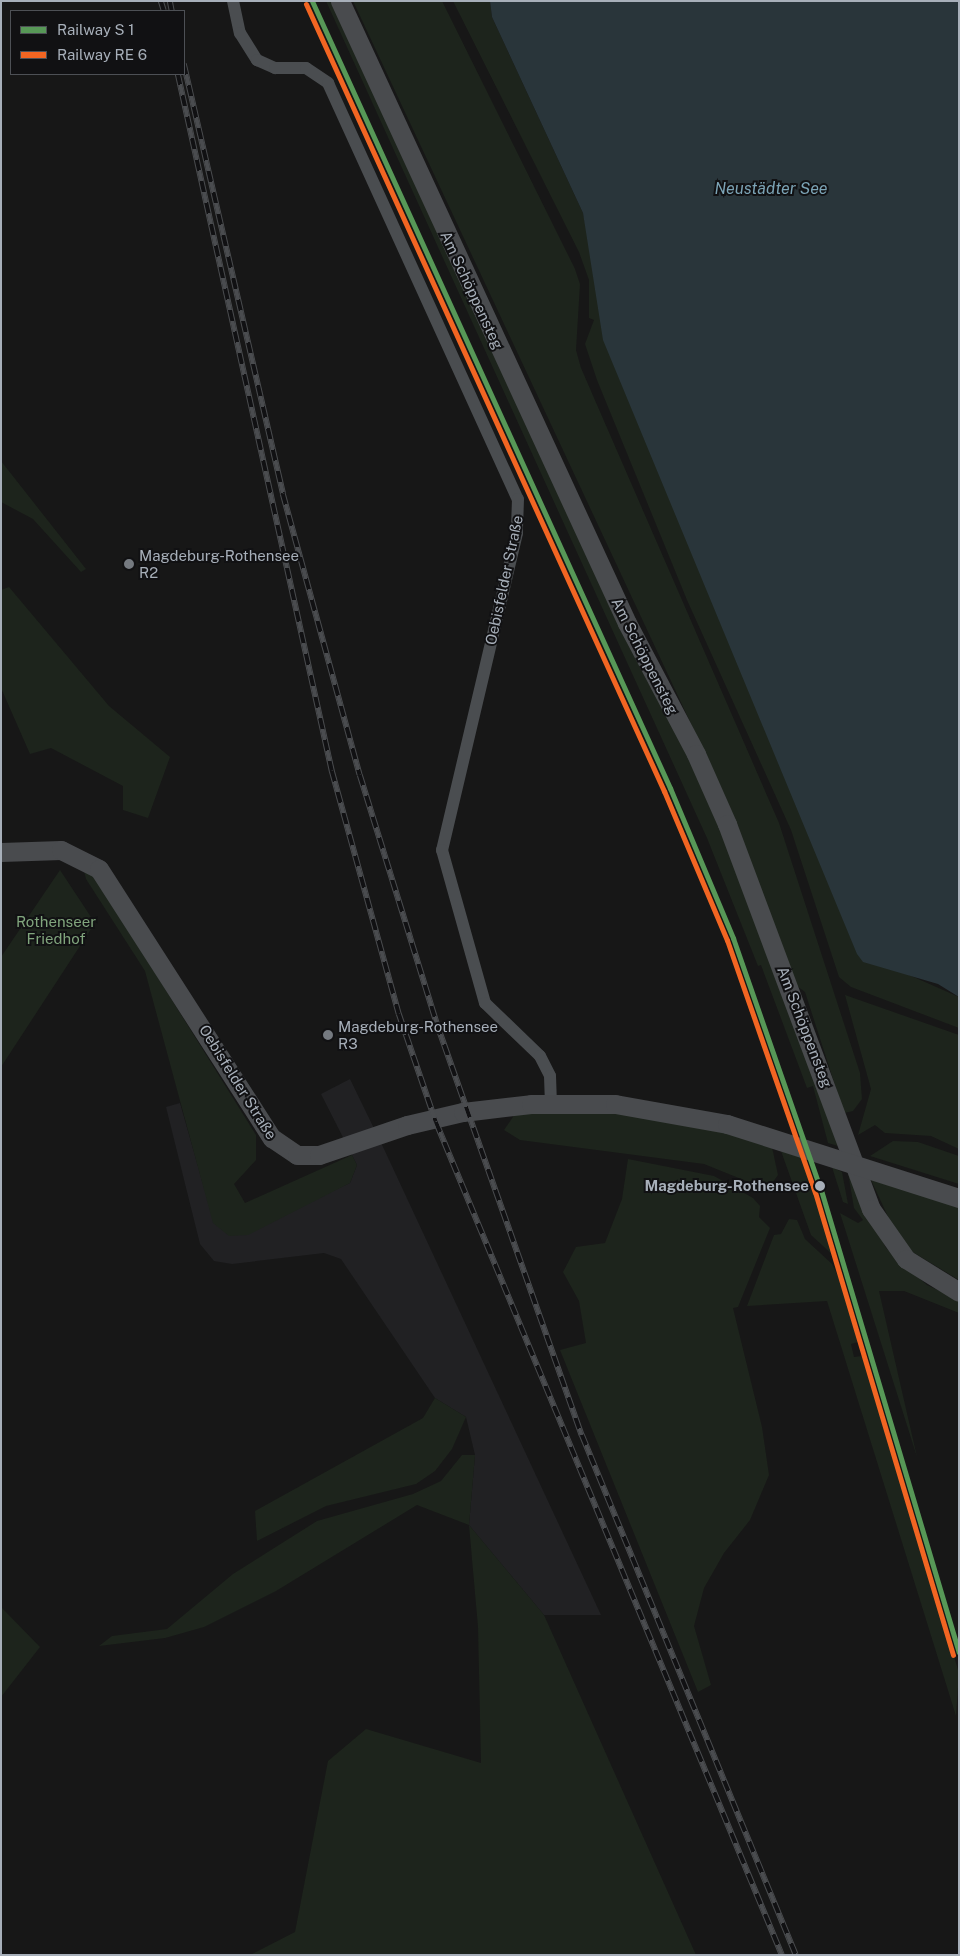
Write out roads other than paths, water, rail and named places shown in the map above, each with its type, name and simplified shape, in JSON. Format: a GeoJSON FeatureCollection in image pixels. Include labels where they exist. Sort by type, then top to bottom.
{"type":"FeatureCollection","features":[{"type":"Feature","properties":{"kind":"street","name":"Oebisfelder Straße"},"geometry":{"type":"LineString","coordinates":[[233,1],[240,33],[257,60],[275,68],[306,68],[328,84],[518,500],[518,533],[444,834],[443,854],[485,1003],[540,1056],[549,1074],[551,1103]]}},
{"type":"Feature","properties":{"kind":"street","name":"Am Schöppensteg"},"geometry":{"type":"LineString","coordinates":[[340,1],[627,623],[723,815],[871,1209],[906,1259],[959,1292]]}},
{"type":"Feature","properties":{"kind":"street","name":"Oebisfelder Straße"},"geometry":{"type":"LineString","coordinates":[[1,852],[61,850],[96,865],[278,1146],[308,1156],[431,1119],[498,1107],[551,1103],[650,1108],[751,1131],[959,1198]]}},
{"type":"Feature","properties":{"kind":"water","name":"Neustädter See"},"geometry":{"type":"Polygon","coordinates":[[[490,1],[959,1],[959,997],[938,984],[863,962],[857,954],[603,340],[583,213],[492,17],[490,1]]]}},
{"type":"Feature","properties":{"kind":"railway"},"geometry":{"type":"LineString","coordinates":[[161,1],[164,10]]}},
{"type":"Feature","properties":{"kind":"railway"},"geometry":{"type":"LineString","coordinates":[[170,1],[172,10]]}},
{"type":"Feature","properties":{"kind":"railway"},"geometry":{"type":"LineString","coordinates":[[185,68],[283,494],[360,775],[437,1024],[582,1435],[796,1955]]}},
{"type":"Feature","properties":{"kind":"railway"},"geometry":{"type":"LineString","coordinates":[[178,75],[332,771],[399,1014],[436,1122],[782,1955]]}},
{"type":"Feature","properties":{"kind":"place","name":"Magdeburg-Rothensee R2"},"geometry":{"type":"Point","coordinates":[129,564]}},
{"type":"Feature","properties":{"kind":"place","name":"Magdeburg-Rothensee R3"},"geometry":{"type":"Point","coordinates":[328,1035]}},
{"type":"Feature","properties":{"kind":"place","name":"Magdeburg-Rothensee"},"geometry":{"type":"Point","coordinates":[820,1186]}},
{"type":"Feature","properties":{"kind":"park label","name":"Rothenseer Friedhof"},"geometry":{"type":"Point","coordinates":[56,930]}}]}
